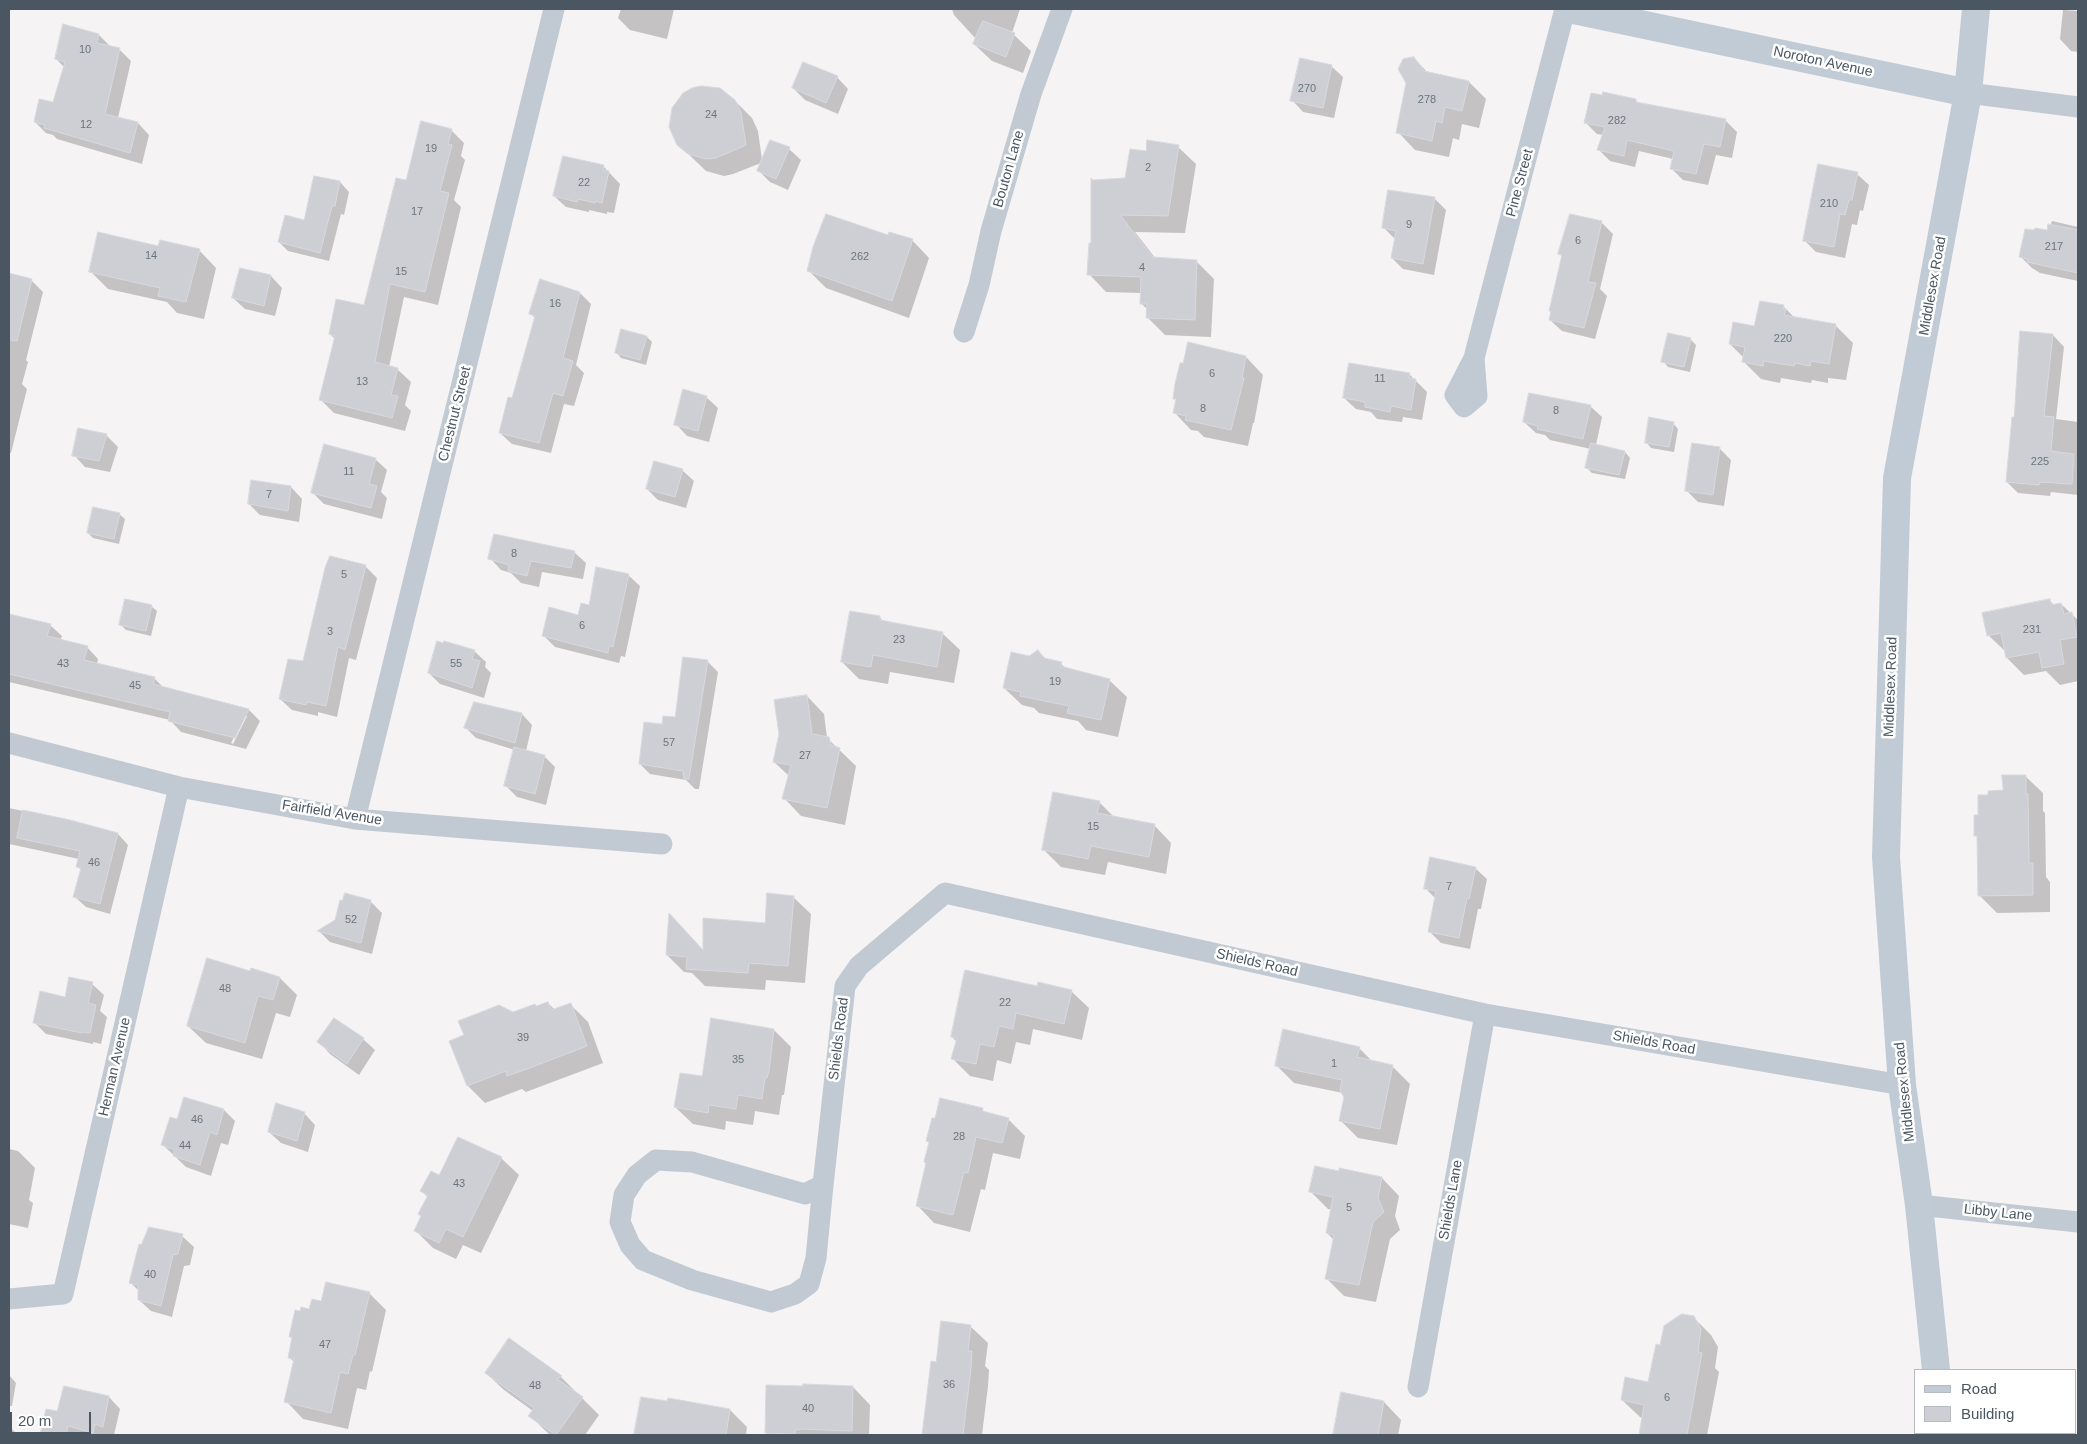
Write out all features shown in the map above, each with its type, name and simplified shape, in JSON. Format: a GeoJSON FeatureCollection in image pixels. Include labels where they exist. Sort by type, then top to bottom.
{"type":"FeatureCollection","features":[{"type":"Feature","properties":{"kind":"main road","name":"Noroton Avenue"},"geometry":{"type":"LineString","coordinates":[[1567,9],[1968,93]]}},
{"type":"Feature","properties":{"kind":"main road","name":"Middlesex Road"},"geometry":{"type":"LineString","coordinates":[[1936,1369],[1919,1205],[1902,1085],[1886,857],[1897,478],[1968,93],[1976,9]]}},
{"type":"Feature","properties":{"kind":"street","name":"Chestnut Street"},"geometry":{"type":"LineString","coordinates":[[355,819],[554,9]]}},
{"type":"Feature","properties":{"kind":"street","name":"Bouton Lane"},"geometry":{"type":"LineString","coordinates":[[964,332],[979,285],[991,231],[1031,94],[1062,9]]}},
{"type":"Feature","properties":{"kind":"street","name":"Pine Street"},"geometry":{"type":"LineString","coordinates":[[1474,358],[1567,9]]}},
{"type":"Feature","properties":{"kind":"street","name":"Noroton Avenue"},"geometry":{"type":"LineString","coordinates":[[1968,93],[2078,107]]}},
{"type":"Feature","properties":{"kind":"street","name":"Fairfield Avenue"},"geometry":{"type":"LineString","coordinates":[[9,743],[179,787],[355,819],[662,844]]}},
{"type":"Feature","properties":{"kind":"street","name":"Herman Avenue"},"geometry":{"type":"LineString","coordinates":[[9,1299],[63,1294],[179,787]]}},
{"type":"Feature","properties":{"kind":"street","name":"Shields Road"},"geometry":{"type":"LineString","coordinates":[[823,1185],[805,1194],[692,1162],[656,1160],[637,1175],[624,1195],[620,1222],[630,1245],[643,1260],[692,1280],[771,1302],[795,1294],[809,1284],[816,1258],[845,986],[859,966],[945,893],[1485,1014],[1902,1085]]}},
{"type":"Feature","properties":{"kind":"street","name":"Shields Lane"},"geometry":{"type":"LineString","coordinates":[[1418,1387],[1485,1014]]}},
{"type":"Feature","properties":{"kind":"street","name":"Libby Lane"},"geometry":{"type":"LineString","coordinates":[[1919,1205],[2078,1222]]}},
{"type":"Feature","properties":{"kind":"building"},"geometry":{"type":"Polygon","coordinates":[[[983,21],[1015,33],[1006,57],[973,44],[983,21]]]}},
{"type":"Feature","properties":{"kind":"building"},"geometry":{"type":"Polygon","coordinates":[[[63,24],[99,34],[97,43],[120,48],[105,114],[138,122],[130,153],[44,128],[45,125],[34,122],[39,99],[53,102],[65,62],[55,59],[63,24]]]}},
{"type":"Feature","properties":{"kind":"building"},"geometry":{"type":"Polygon","coordinates":[[[1414,57],[1424,71],[1469,81],[1462,111],[1445,107],[1442,123],[1436,121],[1432,141],[1396,133],[1406,83],[1398,69],[1403,59],[1414,57]]]}},
{"type":"Feature","properties":{"kind":"building"},"geometry":{"type":"Polygon","coordinates":[[[1300,58],[1332,65],[1323,108],[1290,101],[1300,58]]]}},
{"type":"Feature","properties":{"kind":"building"},"geometry":{"type":"Polygon","coordinates":[[[803,62],[838,76],[826,103],[792,88],[803,62]]]}},
{"type":"Feature","properties":{"kind":"building"},"geometry":{"type":"Polygon","coordinates":[[[701,86],[720,88],[735,100],[741,112],[746,145],[716,158],[706,159],[688,154],[677,145],[669,127],[672,108],[683,93],[701,86]]]}},
{"type":"Feature","properties":{"kind":"building"},"geometry":{"type":"Polygon","coordinates":[[[1603,92],[1636,99],[1636,102],[1726,119],[1720,147],[1704,144],[1696,174],[1670,169],[1674,151],[1627,140],[1624,156],[1597,150],[1605,127],[1584,123],[1591,93],[1602,95],[1603,92]]]}},
{"type":"Feature","properties":{"kind":"building"},"geometry":{"type":"Polygon","coordinates":[[[421,121],[452,129],[448,144],[452,145],[440,191],[449,193],[425,292],[390,284],[375,362],[398,368],[391,395],[398,396],[392,418],[319,400],[335,336],[329,334],[336,299],[364,305],[396,178],[406,180],[421,121]]]}},
{"type":"Feature","properties":{"kind":"building"},"geometry":{"type":"Polygon","coordinates":[[[770,140],[790,147],[776,179],[757,171],[770,140]]]}},
{"type":"Feature","properties":{"kind":"building"},"geometry":{"type":"Polygon","coordinates":[[[1147,140],[1179,145],[1168,216],[1120,215],[1153,257],[1197,260],[1195,320],[1146,318],[1147,304],[1140,304],[1141,277],[1087,275],[1089,243],[1091,243],[1091,178],[1093,180],[1125,178],[1130,149],[1146,151],[1147,140]]]}},
{"type":"Feature","properties":{"kind":"building"},"geometry":{"type":"Polygon","coordinates":[[[563,156],[604,165],[603,170],[609,171],[602,203],[578,199],[577,202],[553,196],[563,156]]]}},
{"type":"Feature","properties":{"kind":"building"},"geometry":{"type":"Polygon","coordinates":[[[1818,164],[1858,172],[1852,200],[1849,200],[1845,215],[1840,214],[1834,247],[1803,241],[1818,164]]]}},
{"type":"Feature","properties":{"kind":"building"},"geometry":{"type":"Polygon","coordinates":[[[314,176],[340,181],[335,206],[332,206],[320,253],[278,242],[285,215],[304,220],[314,176]]]}},
{"type":"Feature","properties":{"kind":"building"},"geometry":{"type":"Polygon","coordinates":[[[1388,190],[1435,197],[1423,264],[1391,258],[1396,231],[1382,228],[1388,190]]]}},
{"type":"Feature","properties":{"kind":"building"},"geometry":{"type":"Polygon","coordinates":[[[826,214],[888,235],[889,232],[913,239],[892,301],[807,271],[813,247],[826,214]]]}},
{"type":"Feature","properties":{"kind":"building"},"geometry":{"type":"Polygon","coordinates":[[[1570,214],[1602,221],[1588,282],[1596,283],[1584,328],[1549,320],[1551,311],[1549,311],[1562,255],[1558,254],[1570,214]]]}},
{"type":"Feature","properties":{"kind":"building"},"geometry":{"type":"Polygon","coordinates":[[[2048,224],[2078,230],[2078,273],[2027,262],[2028,259],[2019,257],[2025,229],[2047,230],[2048,224]]]}},
{"type":"Feature","properties":{"kind":"building"},"geometry":{"type":"Polygon","coordinates":[[[98,232],[158,246],[160,240],[200,249],[186,302],[158,296],[160,288],[89,272],[98,232]]]}},
{"type":"Feature","properties":{"kind":"building"},"geometry":{"type":"Polygon","coordinates":[[[240,268],[271,275],[264,306],[232,298],[240,268]]]}},
{"type":"Feature","properties":{"kind":"building"},"geometry":{"type":"Polygon","coordinates":[[[9,273],[32,279],[17,341],[9,340],[9,273]]]}},
{"type":"Feature","properties":{"kind":"building"},"geometry":{"type":"Polygon","coordinates":[[[540,279],[580,292],[563,358],[573,361],[563,396],[553,393],[539,443],[499,433],[508,397],[512,398],[535,316],[529,314],[540,279]]]}},
{"type":"Feature","properties":{"kind":"building"},"geometry":{"type":"Polygon","coordinates":[[[1760,301],[1784,305],[1783,309],[1786,309],[1784,315],[1836,324],[1829,364],[1811,361],[1810,366],[1795,363],[1794,366],[1764,361],[1763,366],[1742,362],[1745,347],[1729,344],[1733,322],[1754,326],[1760,301]]]}},
{"type":"Feature","properties":{"kind":"building"},"geometry":{"type":"Polygon","coordinates":[[[621,329],[647,336],[640,360],[615,353],[621,329]]]}},
{"type":"Feature","properties":{"kind":"building"},"geometry":{"type":"Polygon","coordinates":[[[2020,331],[2053,334],[2044,416],[2054,417],[2051,451],[2074,454],[2072,484],[2040,482],[2039,485],[2006,482],[2012,417],[2014,417],[2020,331]]]}},
{"type":"Feature","properties":{"kind":"building"},"geometry":{"type":"Polygon","coordinates":[[[1668,333],[1691,338],[1684,367],[1661,362],[1668,333]]]}},
{"type":"Feature","properties":{"kind":"building"},"geometry":{"type":"Polygon","coordinates":[[[1188,342],[1246,356],[1242,378],[1244,378],[1231,430],[1185,420],[1186,416],[1173,413],[1176,399],[1173,399],[1175,384],[1188,342]]]}},
{"type":"Feature","properties":{"kind":"building"},"geometry":{"type":"Polygon","coordinates":[[[1349,363],[1410,373],[1409,378],[1416,379],[1411,410],[1391,406],[1390,412],[1365,407],[1365,402],[1343,398],[1349,363]]]}},
{"type":"Feature","properties":{"kind":"building"},"geometry":{"type":"Polygon","coordinates":[[[683,389],[707,396],[698,431],[674,425],[683,389]]]}},
{"type":"Feature","properties":{"kind":"building"},"geometry":{"type":"Polygon","coordinates":[[[1529,393],[1591,405],[1583,439],[1537,429],[1538,426],[1523,422],[1529,393]]]}},
{"type":"Feature","properties":{"kind":"building"},"geometry":{"type":"Polygon","coordinates":[[[1649,417],[1674,422],[1669,447],[1645,443],[1649,417]]]}},
{"type":"Feature","properties":{"kind":"building"},"geometry":{"type":"Polygon","coordinates":[[[78,428],[107,434],[99,461],[72,456],[78,428]]]}},
{"type":"Feature","properties":{"kind":"building"},"geometry":{"type":"Polygon","coordinates":[[[1591,443],[1625,451],[1619,475],[1585,468],[1591,443]]]}},
{"type":"Feature","properties":{"kind":"building"},"geometry":{"type":"Polygon","coordinates":[[[1692,443],[1720,447],[1713,495],[1685,491],[1692,443]]]}},
{"type":"Feature","properties":{"kind":"building"},"geometry":{"type":"Polygon","coordinates":[[[324,444],[376,458],[369,484],[377,486],[371,508],[311,493],[324,444]]]}},
{"type":"Feature","properties":{"kind":"building"},"geometry":{"type":"Polygon","coordinates":[[[654,461],[683,469],[675,497],[646,489],[654,461]]]}},
{"type":"Feature","properties":{"kind":"building"},"geometry":{"type":"Polygon","coordinates":[[[251,480],[291,486],[288,511],[248,504],[251,480]]]}},
{"type":"Feature","properties":{"kind":"building"},"geometry":{"type":"Polygon","coordinates":[[[93,507],[120,513],[114,539],[87,533],[93,507]]]}},
{"type":"Feature","properties":{"kind":"building"},"geometry":{"type":"Polygon","coordinates":[[[494,534],[575,551],[571,568],[531,561],[527,576],[508,571],[509,565],[488,559],[494,534]]]}},
{"type":"Feature","properties":{"kind":"building"},"geometry":{"type":"Polygon","coordinates":[[[330,556],[366,565],[345,650],[338,647],[326,706],[307,702],[306,705],[279,699],[288,659],[303,661],[325,568],[330,556]]]}},
{"type":"Feature","properties":{"kind":"building"},"geometry":{"type":"Polygon","coordinates":[[[596,567],[629,574],[613,647],[609,646],[608,653],[542,636],[549,607],[578,615],[581,603],[589,605],[596,567]]]}},
{"type":"Feature","properties":{"kind":"building"},"geometry":{"type":"Polygon","coordinates":[[[125,599],[152,605],[146,631],[119,625],[125,599]]]}},
{"type":"Feature","properties":{"kind":"building"},"geometry":{"type":"Polygon","coordinates":[[[2050,599],[2051,605],[2061,603],[2064,614],[2072,612],[2077,637],[2060,640],[2064,664],[2042,668],[2039,652],[2006,658],[2001,633],[1987,636],[1982,613],[2050,599]]]}},
{"type":"Feature","properties":{"kind":"building"},"geometry":{"type":"Polygon","coordinates":[[[850,611],[880,616],[880,620],[943,632],[937,667],[873,655],[871,667],[841,662],[850,611]]]}},
{"type":"Feature","properties":{"kind":"building"},"geometry":{"type":"Polygon","coordinates":[[[9,614],[51,624],[47,636],[88,646],[84,660],[155,677],[153,684],[249,709],[235,738],[168,721],[170,712],[9,674],[9,614]]]}},
{"type":"Feature","properties":{"kind":"building"},"geometry":{"type":"Polygon","coordinates":[[[437,641],[443,643],[444,641],[475,650],[472,659],[480,661],[472,688],[428,673],[437,641]]]}},
{"type":"Feature","properties":{"kind":"building"},"geometry":{"type":"Polygon","coordinates":[[[1038,650],[1044,658],[1062,662],[1060,666],[1110,679],[1101,720],[1067,713],[1069,706],[1020,696],[1021,692],[1003,688],[1011,652],[1029,656],[1038,650]]]}},
{"type":"Feature","properties":{"kind":"building"},"geometry":{"type":"Polygon","coordinates":[[[683,657],[708,660],[689,779],[684,779],[683,771],[639,764],[644,722],[662,724],[663,716],[675,717],[683,657]]]}},
{"type":"Feature","properties":{"kind":"building"},"geometry":{"type":"Polygon","coordinates":[[[807,695],[812,734],[829,737],[831,745],[840,748],[827,808],[782,799],[791,765],[773,762],[779,734],[774,700],[807,695]]]}},
{"type":"Feature","properties":{"kind":"building"},"geometry":{"type":"Polygon","coordinates":[[[474,702],[522,713],[515,743],[464,728],[474,702]]]}},
{"type":"Feature","properties":{"kind":"building"},"geometry":{"type":"Polygon","coordinates":[[[514,747],[545,755],[535,794],[504,786],[514,747]]]}},
{"type":"Feature","properties":{"kind":"building"},"geometry":{"type":"Polygon","coordinates":[[[2002,775],[2026,775],[2029,863],[2033,863],[2033,895],[1978,896],[1977,836],[1974,836],[1974,815],[1978,815],[1978,795],[1988,795],[1988,791],[2003,790],[2002,775]]]}},
{"type":"Feature","properties":{"kind":"building"},"geometry":{"type":"Polygon","coordinates":[[[1053,792],[1100,801],[1097,813],[1155,824],[1149,857],[1091,846],[1088,859],[1042,850],[1053,792]]]}},
{"type":"Feature","properties":{"kind":"building"},"geometry":{"type":"Polygon","coordinates":[[[23,810],[118,833],[100,904],[73,897],[81,868],[76,867],[80,851],[17,838],[23,810]]]}},
{"type":"Feature","properties":{"kind":"building"},"geometry":{"type":"Polygon","coordinates":[[[1430,857],[1476,867],[1469,899],[1467,898],[1459,938],[1428,932],[1436,891],[1424,889],[1430,857]]]}},
{"type":"Feature","properties":{"kind":"building"},"geometry":{"type":"Polygon","coordinates":[[[345,893],[371,900],[361,943],[317,931],[335,920],[340,900],[342,901],[345,893]]]}},
{"type":"Feature","properties":{"kind":"building"},"geometry":{"type":"Polygon","coordinates":[[[767,893],[794,896],[788,966],[749,963],[748,973],[686,969],[687,957],[666,955],[669,913],[703,950],[703,918],[765,923],[767,893]]]}},
{"type":"Feature","properties":{"kind":"building"},"geometry":{"type":"Polygon","coordinates":[[[207,958],[250,971],[251,968],[280,977],[273,1000],[258,996],[245,1043],[187,1026],[207,958]]]}},
{"type":"Feature","properties":{"kind":"building"},"geometry":{"type":"Polygon","coordinates":[[[965,970],[1037,986],[1038,982],[1072,990],[1064,1024],[1016,1013],[1013,1029],[999,1026],[994,1047],[980,1044],[976,1064],[951,1059],[957,1038],[951,1037],[965,970]]]}},
{"type":"Feature","properties":{"kind":"building"},"geometry":{"type":"Polygon","coordinates":[[[69,977],[93,982],[88,1003],[96,1005],[90,1033],[33,1023],[40,991],[65,997],[69,977]]]}},
{"type":"Feature","properties":{"kind":"building"},"geometry":{"type":"Polygon","coordinates":[[[548,1002],[551,1010],[571,1003],[587,1046],[507,1076],[506,1071],[467,1086],[449,1041],[464,1035],[458,1021],[499,1005],[513,1012],[535,1004],[536,1006],[548,1002]]]}},
{"type":"Feature","properties":{"kind":"building"},"geometry":{"type":"Polygon","coordinates":[[[334,1018],[364,1038],[347,1064],[317,1042],[334,1018]]]}},
{"type":"Feature","properties":{"kind":"building"},"geometry":{"type":"Polygon","coordinates":[[[711,1018],[774,1029],[769,1071],[767,1078],[765,1078],[762,1099],[738,1095],[736,1109],[709,1105],[708,1113],[674,1107],[680,1073],[702,1076],[711,1018]]]}},
{"type":"Feature","properties":{"kind":"building"},"geometry":{"type":"Polygon","coordinates":[[[1283,1029],[1360,1047],[1357,1057],[1393,1065],[1380,1129],[1339,1121],[1344,1097],[1340,1091],[1342,1080],[1275,1066],[1283,1029]]]}},
{"type":"Feature","properties":{"kind":"building"},"geometry":{"type":"Polygon","coordinates":[[[184,1097],[224,1109],[217,1135],[210,1132],[200,1165],[173,1156],[175,1150],[161,1145],[170,1117],[177,1119],[184,1097]]]}},
{"type":"Feature","properties":{"kind":"building"},"geometry":{"type":"Polygon","coordinates":[[[940,1098],[983,1108],[982,1111],[1009,1118],[1002,1143],[976,1137],[968,1173],[964,1172],[953,1215],[916,1206],[926,1163],[924,1162],[929,1142],[926,1141],[940,1098]]]}},
{"type":"Feature","properties":{"kind":"building"},"geometry":{"type":"Polygon","coordinates":[[[276,1103],[305,1112],[297,1141],[268,1132],[276,1103]]]}},
{"type":"Feature","properties":{"kind":"building"},"geometry":{"type":"Polygon","coordinates":[[[458,1137],[502,1157],[463,1237],[446,1229],[439,1243],[414,1231],[421,1216],[418,1214],[428,1195],[420,1191],[431,1171],[439,1175],[458,1137]]]}},
{"type":"Feature","properties":{"kind":"building"},"geometry":{"type":"Polygon","coordinates":[[[1315,1166],[1339,1171],[1339,1168],[1382,1177],[1378,1198],[1384,1212],[1373,1222],[1359,1285],[1325,1279],[1334,1235],[1326,1233],[1333,1197],[1309,1192],[1315,1166]]]}},
{"type":"Feature","properties":{"kind":"building"},"geometry":{"type":"Polygon","coordinates":[[[149,1227],[183,1234],[178,1254],[173,1255],[161,1306],[138,1300],[138,1285],[129,1283],[139,1244],[141,1245],[149,1227]]]}},
{"type":"Feature","properties":{"kind":"building"},"geometry":{"type":"Polygon","coordinates":[[[326,1282],[370,1292],[355,1355],[353,1355],[348,1374],[340,1372],[331,1413],[284,1402],[294,1359],[288,1358],[292,1337],[289,1337],[295,1310],[300,1311],[301,1307],[309,1309],[312,1299],[321,1301],[326,1282]]]}},
{"type":"Feature","properties":{"kind":"building"},"geometry":{"type":"Polygon","coordinates":[[[1682,1314],[1694,1316],[1701,1329],[1698,1352],[1702,1353],[1687,1435],[1639,1435],[1644,1405],[1621,1400],[1625,1377],[1648,1382],[1656,1344],[1660,1345],[1664,1326],[1682,1314]]]}},
{"type":"Feature","properties":{"kind":"building"},"geometry":{"type":"Polygon","coordinates":[[[941,1321],[971,1325],[968,1351],[972,1351],[971,1368],[963,1435],[922,1435],[931,1361],[936,1362],[941,1321]]]}},
{"type":"Feature","properties":{"kind":"building"},"geometry":{"type":"Polygon","coordinates":[[[509,1338],[562,1376],[557,1379],[583,1397],[556,1435],[528,1416],[534,1408],[485,1373],[509,1338]]]}},
{"type":"Feature","properties":{"kind":"building"},"geometry":{"type":"Polygon","coordinates":[[[803,1384],[853,1386],[852,1431],[802,1429],[795,1430],[795,1434],[765,1433],[766,1385],[803,1386],[803,1384]]]}},
{"type":"Feature","properties":{"kind":"building"},"geometry":{"type":"Polygon","coordinates":[[[64,1386],[109,1396],[103,1427],[95,1424],[93,1433],[68,1426],[66,1435],[40,1435],[46,1409],[57,1411],[64,1386]]]}},
{"type":"Feature","properties":{"kind":"building"},"geometry":{"type":"Polygon","coordinates":[[[1341,1392],[1384,1401],[1378,1435],[1333,1435],[1341,1392]]]}},
{"type":"Feature","properties":{"kind":"building"},"geometry":{"type":"Polygon","coordinates":[[[641,1397],[667,1401],[668,1398],[730,1409],[726,1435],[634,1435],[641,1397]]]}}]}
